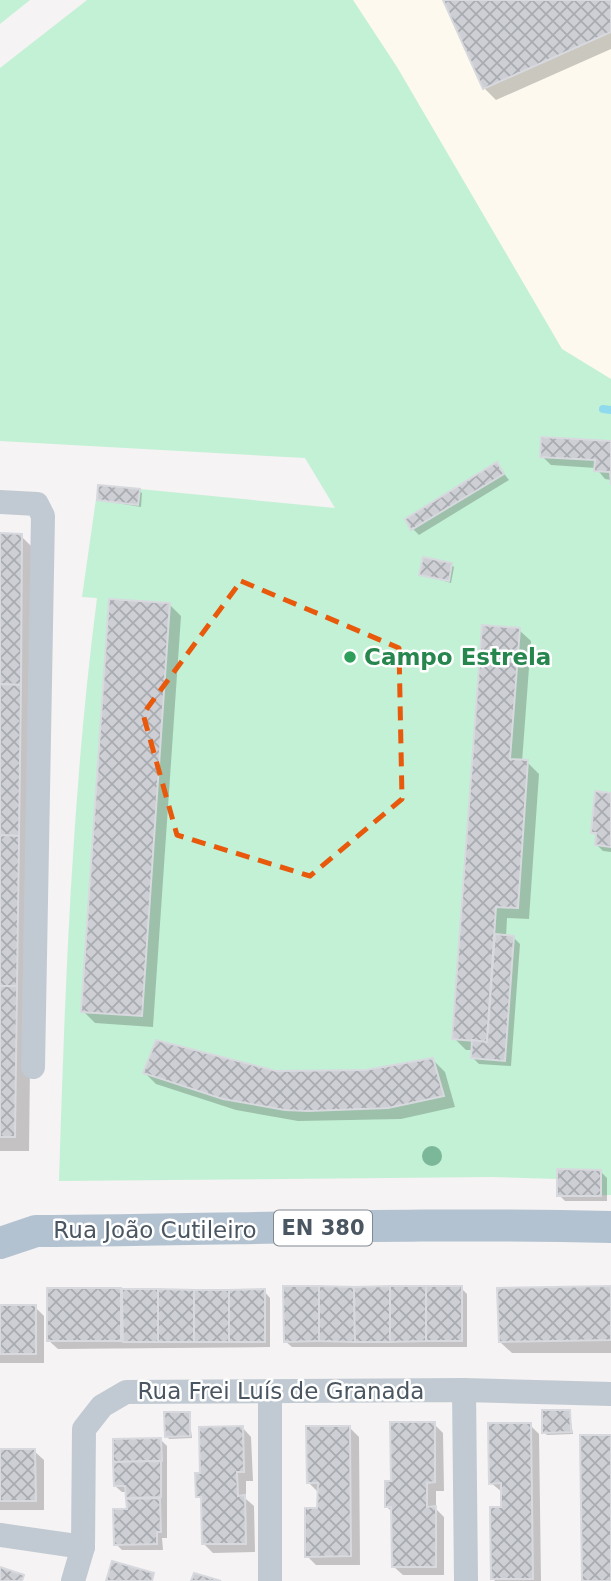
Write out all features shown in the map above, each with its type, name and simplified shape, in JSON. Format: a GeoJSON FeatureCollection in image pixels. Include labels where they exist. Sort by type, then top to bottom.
{"type":"FeatureCollection","features":[{"type":"Feature","properties":{"kind":"main road","name":"Rua João Cutileiro"},"geometry":{"type":"LineString","coordinates":[[0,1217],[36,1231]]}},
{"type":"Feature","properties":{"kind":"main road","name":"Rua João Cutileiro"},"geometry":{"type":"LineString","coordinates":[[0,1243],[36,1231],[478,1224],[611,1227]]}},
{"type":"Feature","properties":{"kind":"street"},"geometry":{"type":"LineString","coordinates":[[0,502],[37,504],[43,516],[33,1067]]}},
{"type":"Feature","properties":{"kind":"street"},"geometry":{"type":"LineString","coordinates":[[464,1391],[466,1581]]}},
{"type":"Feature","properties":{"kind":"street","name":"Rua Frei Luís de Granada"},"geometry":{"type":"LineString","coordinates":[[74,1581],[83,1547],[85,1429],[102,1406],[125,1392],[464,1391],[611,1394]]}},
{"type":"Feature","properties":{"kind":"street"},"geometry":{"type":"LineString","coordinates":[[270,1392],[270,1581]]}},
{"type":"Feature","properties":{"kind":"street"},"geometry":{"type":"LineString","coordinates":[[0,1535],[83,1547]]}},
{"type":"Feature","properties":{"kind":"highlighted area"},"geometry":{"type":"Polygon","coordinates":[[[241,581],[399,648],[402,799],[310,876],[177,835],[143,714],[241,581]]]}},
{"type":"Feature","properties":{"kind":"shaded area"},"geometry":{"type":"Polygon","coordinates":[[[353,0],[611,0],[611,379],[562,349],[397,67],[353,0]]]}},
{"type":"Feature","properties":{"kind":"green space"},"geometry":{"type":"Polygon","coordinates":[[[0,0],[30,0],[0,24],[0,0]]]}},
{"type":"Feature","properties":{"kind":"green space","name":"Campo Estrela"},"geometry":{"type":"Polygon","coordinates":[[[87,0],[353,0],[397,67],[562,349],[611,379],[611,1195],[557,1196],[557,1179],[493,1177],[59,1181],[67,962],[76,816],[97,598],[82,597],[98,485],[335,508],[305,458],[0,441],[0,68],[87,0]]]}},
{"type":"Feature","properties":{"kind":"building"},"geometry":{"type":"Polygon","coordinates":[[[443,0],[611,0],[611,32],[483,89],[443,0]]]}},
{"type":"Feature","properties":{"kind":"building"},"geometry":{"type":"Polygon","coordinates":[[[541,437],[611,441],[611,485],[610,472],[594,471],[595,460],[540,457],[541,437]]]}},
{"type":"Feature","properties":{"kind":"building"},"geometry":{"type":"Polygon","coordinates":[[[497,462],[504,474],[411,530],[405,519],[497,462]]]}},
{"type":"Feature","properties":{"kind":"building"},"geometry":{"type":"Polygon","coordinates":[[[98,485],[140,489],[138,505],[97,500],[98,485]]]}},
{"type":"Feature","properties":{"kind":"building"},"geometry":{"type":"Polygon","coordinates":[[[0,533],[22,534],[21,685],[0,684],[0,533]]]}},
{"type":"Feature","properties":{"kind":"building"},"geometry":{"type":"Polygon","coordinates":[[[423,557],[452,563],[449,581],[419,575],[423,557]]]}},
{"type":"Feature","properties":{"kind":"building"},"geometry":{"type":"Polygon","coordinates":[[[109,599],[170,603],[142,1016],[81,1012],[109,599]]]}},
{"type":"Feature","properties":{"kind":"building"},"geometry":{"type":"Polygon","coordinates":[[[482,625],[520,628],[510,759],[528,760],[518,908],[496,907],[487,1042],[452,1039],[482,625]]]}},
{"type":"Feature","properties":{"kind":"building"},"geometry":{"type":"Polygon","coordinates":[[[0,684],[21,685],[19,836],[0,835],[0,684]]]}},
{"type":"Feature","properties":{"kind":"building"},"geometry":{"type":"Polygon","coordinates":[[[595,791],[611,793],[611,847],[595,845],[596,833],[591,833],[595,791]]]}},
{"type":"Feature","properties":{"kind":"building"},"geometry":{"type":"Polygon","coordinates":[[[0,835],[19,836],[17,986],[0,986],[0,835]]]}},
{"type":"Feature","properties":{"kind":"building"},"geometry":{"type":"Polygon","coordinates":[[[495,934],[514,936],[505,1061],[471,1058],[472,1040],[487,1042],[495,934]]]}},
{"type":"Feature","properties":{"kind":"building"},"geometry":{"type":"Polygon","coordinates":[[[0,986],[17,986],[15,1137],[0,1137],[0,986]]]}},
{"type":"Feature","properties":{"kind":"building"},"geometry":{"type":"Polygon","coordinates":[[[156,1040],[276,1071],[366,1070],[433,1058],[444,1096],[388,1108],[308,1111],[285,1110],[223,1099],[143,1073],[156,1040]]]}},
{"type":"Feature","properties":{"kind":"building"},"geometry":{"type":"Polygon","coordinates":[[[557,1169],[601,1170],[601,1196],[557,1196],[557,1169]]]}},
{"type":"Feature","properties":{"kind":"building"},"geometry":{"type":"Polygon","coordinates":[[[283,1286],[319,1286],[319,1341],[284,1342],[283,1286]]]}},
{"type":"Feature","properties":{"kind":"building"},"geometry":{"type":"Polygon","coordinates":[[[319,1286],[354,1287],[355,1342],[319,1341],[319,1286]]]}},
{"type":"Feature","properties":{"kind":"building"},"geometry":{"type":"Polygon","coordinates":[[[390,1286],[390,1342],[355,1342],[354,1287],[390,1286]]]}},
{"type":"Feature","properties":{"kind":"building"},"geometry":{"type":"Polygon","coordinates":[[[390,1286],[426,1286],[426,1341],[390,1342],[390,1286]]]}},
{"type":"Feature","properties":{"kind":"building"},"geometry":{"type":"Polygon","coordinates":[[[426,1286],[462,1286],[462,1341],[426,1341],[426,1286]]]}},
{"type":"Feature","properties":{"kind":"building"},"geometry":{"type":"Polygon","coordinates":[[[611,1286],[611,1340],[499,1342],[497,1288],[611,1286]]]}},
{"type":"Feature","properties":{"kind":"building"},"geometry":{"type":"Polygon","coordinates":[[[47,1288],[121,1288],[121,1341],[47,1341],[47,1288]]]}},
{"type":"Feature","properties":{"kind":"building"},"geometry":{"type":"Polygon","coordinates":[[[122,1289],[158,1289],[158,1342],[123,1342],[122,1289]]]}},
{"type":"Feature","properties":{"kind":"building"},"geometry":{"type":"Polygon","coordinates":[[[158,1289],[194,1290],[194,1342],[158,1342],[158,1289]]]}},
{"type":"Feature","properties":{"kind":"building"},"geometry":{"type":"Polygon","coordinates":[[[265,1289],[265,1342],[229,1342],[229,1290],[265,1289]]]}},
{"type":"Feature","properties":{"kind":"building"},"geometry":{"type":"Polygon","coordinates":[[[194,1290],[229,1290],[229,1342],[194,1342],[194,1290]]]}},
{"type":"Feature","properties":{"kind":"building"},"geometry":{"type":"Polygon","coordinates":[[[0,1305],[36,1305],[36,1354],[0,1354],[0,1305]]]}},
{"type":"Feature","properties":{"kind":"building"},"geometry":{"type":"Polygon","coordinates":[[[542,1410],[570,1410],[571,1432],[542,1433],[542,1410]]]}},
{"type":"Feature","properties":{"kind":"building"},"geometry":{"type":"Polygon","coordinates":[[[164,1412],[190,1412],[190,1436],[165,1437],[164,1412]]]}},
{"type":"Feature","properties":{"kind":"building"},"geometry":{"type":"Polygon","coordinates":[[[390,1422],[435,1422],[435,1482],[427,1483],[427,1507],[436,1506],[436,1567],[392,1567],[391,1507],[385,1507],[385,1481],[391,1481],[390,1422]]]}},
{"type":"Feature","properties":{"kind":"building"},"geometry":{"type":"Polygon","coordinates":[[[488,1423],[531,1423],[533,1579],[491,1579],[490,1507],[501,1507],[501,1483],[489,1484],[488,1423]]]}},
{"type":"Feature","properties":{"kind":"building"},"geometry":{"type":"Polygon","coordinates":[[[243,1426],[244,1472],[237,1472],[238,1496],[245,1495],[246,1544],[202,1544],[201,1497],[196,1497],[195,1473],[200,1473],[199,1427],[243,1426]]]}},
{"type":"Feature","properties":{"kind":"building"},"geometry":{"type":"Polygon","coordinates":[[[306,1426],[350,1426],[351,1556],[305,1557],[305,1508],[317,1508],[318,1483],[307,1483],[306,1426]]]}},
{"type":"Feature","properties":{"kind":"building"},"geometry":{"type":"Polygon","coordinates":[[[580,1435],[611,1435],[611,1581],[582,1581],[580,1435]]]}},
{"type":"Feature","properties":{"kind":"building"},"geometry":{"type":"Polygon","coordinates":[[[161,1438],[162,1461],[113,1462],[113,1439],[161,1438]]]}},
{"type":"Feature","properties":{"kind":"building"},"geometry":{"type":"Polygon","coordinates":[[[0,1449],[35,1449],[36,1501],[0,1501],[0,1449]]]}},
{"type":"Feature","properties":{"kind":"building"},"geometry":{"type":"Polygon","coordinates":[[[161,1461],[161,1497],[126,1498],[125,1486],[114,1486],[113,1462],[161,1461]]]}},
{"type":"Feature","properties":{"kind":"building"},"geometry":{"type":"Polygon","coordinates":[[[160,1498],[161,1532],[157,1532],[157,1544],[114,1545],[113,1509],[127,1509],[126,1499],[160,1498]]]}},
{"type":"Feature","properties":{"kind":"building"},"geometry":{"type":"Polygon","coordinates":[[[112,1561],[154,1573],[152,1581],[106,1581],[112,1561]]]}},
{"type":"Feature","properties":{"kind":"building"},"geometry":{"type":"Polygon","coordinates":[[[0,1567],[24,1575],[22,1581],[0,1581],[0,1567]]]}},
{"type":"Feature","properties":{"kind":"building"},"geometry":{"type":"Polygon","coordinates":[[[194,1573],[221,1581],[191,1581],[194,1573]]]}},
{"type":"Feature","properties":{"kind":"waterway"},"geometry":{"type":"LineString","coordinates":[[603,409],[611,410]]}},
{"type":"Feature","properties":{"kind":"place","name":"Campo Estrela"},"geometry":{"type":"Point","coordinates":[350,657]}}]}
